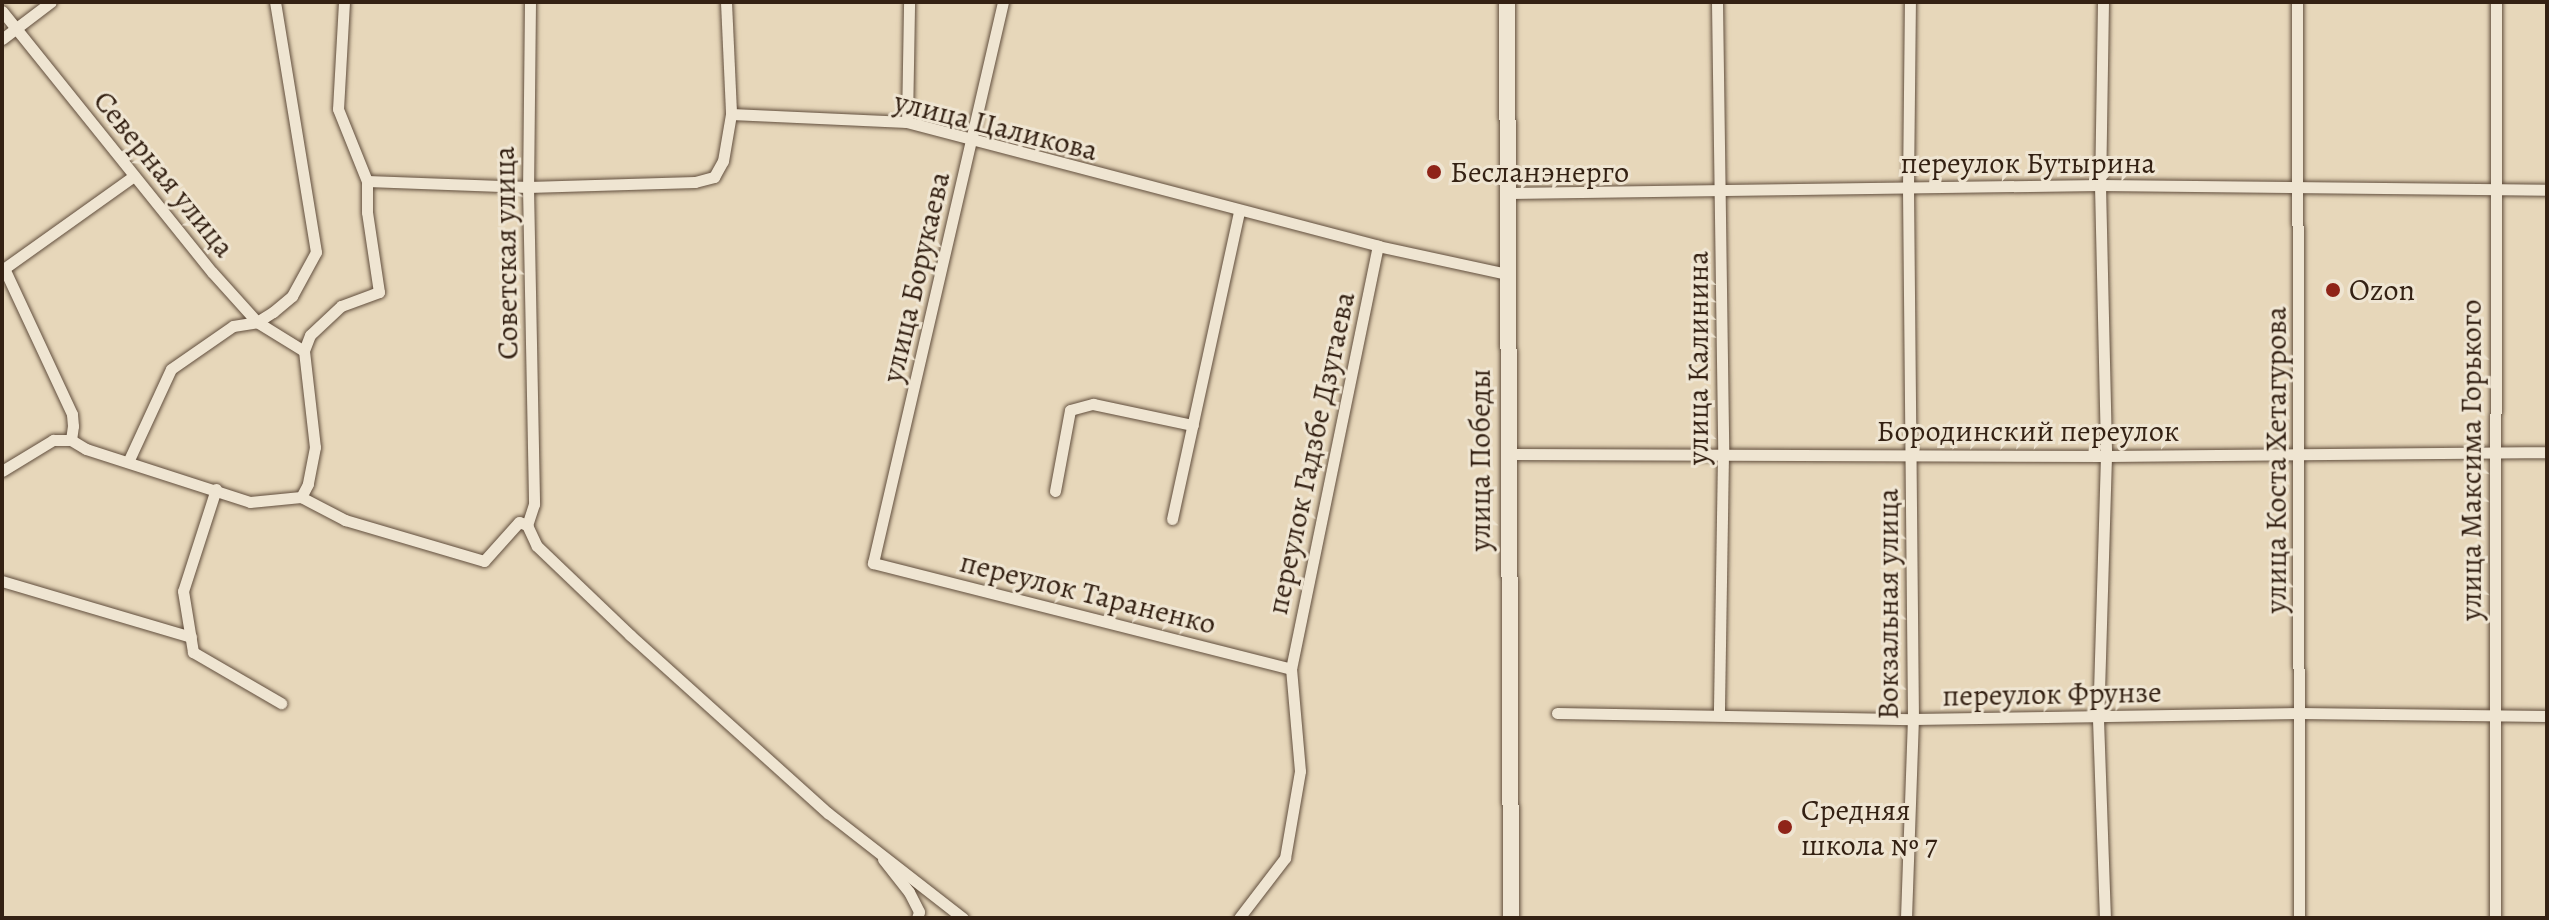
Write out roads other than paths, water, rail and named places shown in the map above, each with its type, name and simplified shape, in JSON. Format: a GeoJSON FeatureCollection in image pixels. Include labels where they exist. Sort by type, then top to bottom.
{"type":"FeatureCollection","features":[{"type":"Feature","properties":{"kind":"main road","name":"улица Победы"},"geometry":{"type":"LineString","coordinates":[[1507,2],[1511,918]]}},
{"type":"Feature","properties":{"kind":"street"},"geometry":{"type":"LineString","coordinates":[[2,39],[51,2]]}},
{"type":"Feature","properties":{"kind":"street"},"geometry":{"type":"LineString","coordinates":[[128,462],[171,369],[233,326],[257,322],[292,296],[316,252],[275,2]]}},
{"type":"Feature","properties":{"kind":"street"},"geometry":{"type":"LineString","coordinates":[[301,497],[308,484],[315,447],[304,351],[310,335],[341,306],[379,292],[367,212],[367,181],[338,109],[344,2]]}},
{"type":"Feature","properties":{"kind":"street","name":"Советская улица"},"geometry":{"type":"LineString","coordinates":[[527,525],[534,504],[528,187],[530,2]]}},
{"type":"Feature","properties":{"kind":"street"},"geometry":{"type":"LineString","coordinates":[[367,181],[528,187],[695,182],[714,177],[723,161],[731,114],[726,2]]}},
{"type":"Feature","properties":{"kind":"street"},"geometry":{"type":"LineString","coordinates":[[907,122],[909,2]]}},
{"type":"Feature","properties":{"kind":"street","name":"улица Борукаева"},"geometry":{"type":"LineString","coordinates":[[873,563],[1003,2]]}},
{"type":"Feature","properties":{"kind":"street","name":"улица Калинина"},"geometry":{"type":"LineString","coordinates":[[1717,2],[1723,454],[1719,714]]}},
{"type":"Feature","properties":{"kind":"street","name":"Вокзальная улица"},"geometry":{"type":"LineString","coordinates":[[1906,918],[1913,719],[1908,187],[1910,2]]}},
{"type":"Feature","properties":{"kind":"street"},"geometry":{"type":"LineString","coordinates":[[2103,2],[2100,185],[2106,456],[2098,719],[2105,918]]}},
{"type":"Feature","properties":{"kind":"street","name":"улица Коста Хетагурова"},"geometry":{"type":"LineString","coordinates":[[2297,2],[2301,455],[2299,918]]}},
{"type":"Feature","properties":{"kind":"street","name":"улица Максима Горького"},"geometry":{"type":"LineString","coordinates":[[2495,918],[2496,2]]}},
{"type":"Feature","properties":{"kind":"street","name":"Северная улица"},"geometry":{"type":"LineString","coordinates":[[2,11],[134,176],[257,322],[304,351]]}},
{"type":"Feature","properties":{"kind":"street","name":"улица Цаликова"},"geometry":{"type":"LineString","coordinates":[[731,114],[907,122],[1239,211],[1508,274]]}},
{"type":"Feature","properties":{"kind":"street"},"geometry":{"type":"LineString","coordinates":[[71,440],[72,414],[3,269],[134,176]]}},
{"type":"Feature","properties":{"kind":"street","name":"переулок Бутырина"},"geometry":{"type":"LineString","coordinates":[[1509,193],[2100,185],[2547,190]]}},
{"type":"Feature","properties":{"kind":"street"},"geometry":{"type":"LineString","coordinates":[[1172,519],[1239,211]]}},
{"type":"Feature","properties":{"kind":"street","name":"переулок Гадзбе Дзугаева"},"geometry":{"type":"LineString","coordinates":[[1239,918],[1285,858],[1300,771],[1291,669],[1378,246]]}},
{"type":"Feature","properties":{"kind":"street"},"geometry":{"type":"LineString","coordinates":[[1055,491],[1070,410],[1093,404],[1193,425]]}},
{"type":"Feature","properties":{"kind":"street"},"geometry":{"type":"LineString","coordinates":[[2,471],[53,440],[71,440],[250,502],[301,497],[345,520],[484,561],[519,522],[527,525],[537,546],[630,635],[828,813],[963,918]]}},
{"type":"Feature","properties":{"kind":"street","name":"Бородинский переулок"},"geometry":{"type":"LineString","coordinates":[[1509,454],[2106,456],[2547,452]]}},
{"type":"Feature","properties":{"kind":"street"},"geometry":{"type":"LineString","coordinates":[[216,489],[183,591],[193,652],[281,703]]}},
{"type":"Feature","properties":{"kind":"street","name":"переулок Тараненко"},"geometry":{"type":"LineString","coordinates":[[873,563],[1291,669]]}},
{"type":"Feature","properties":{"kind":"street"},"geometry":{"type":"LineString","coordinates":[[2,581],[191,637]]}},
{"type":"Feature","properties":{"kind":"street","name":"переулок Фрунзе"},"geometry":{"type":"LineString","coordinates":[[1557,713],[1913,719],[2098,719],[2299,713],[2547,716]]}},
{"type":"Feature","properties":{"kind":"street"},"geometry":{"type":"LineString","coordinates":[[877,850],[909,892],[919,912],[917,918]]}},
{"type":"Feature","properties":{"kind":"place","name":"Бесланэнерго"},"geometry":{"type":"Point","coordinates":[1434,172]}},
{"type":"Feature","properties":{"kind":"place","name":"Ozon"},"geometry":{"type":"Point","coordinates":[2333,290]}},
{"type":"Feature","properties":{"kind":"place","name":"Средняя школа № 7"},"geometry":{"type":"Point","coordinates":[1785,827]}}]}
